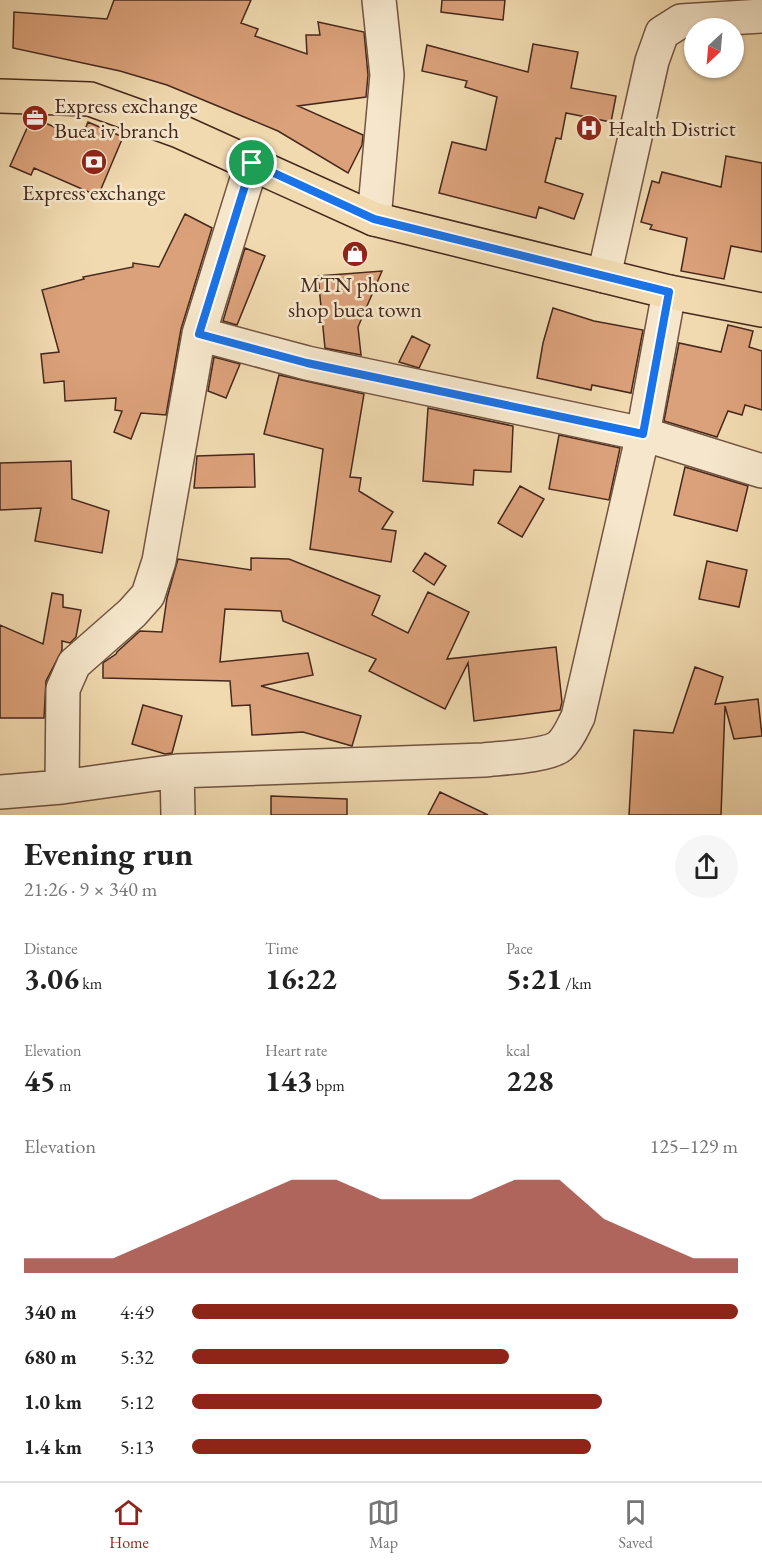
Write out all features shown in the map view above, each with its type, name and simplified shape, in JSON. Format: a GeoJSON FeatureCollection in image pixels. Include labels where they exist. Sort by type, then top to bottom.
{"type":"FeatureCollection","features":[{"type":"Feature","properties":{"kind":"main road"},"geometry":{"type":"LineString","coordinates":[[0,96],[90,99],[179,131],[374,219],[669,292],[762,310]]}},
{"type":"Feature","properties":{"kind":"street"},"geometry":{"type":"LineString","coordinates":[[374,219],[387,75],[379,0]]}},
{"type":"Feature","properties":{"kind":"street"},"geometry":{"type":"LineString","coordinates":[[604,276],[652,61],[662,33],[681,21],[762,16]]}},
{"type":"Feature","properties":{"kind":"street"},"geometry":{"type":"LineString","coordinates":[[63,787],[63,689],[74,664],[132,613],[148,595],[159,561],[199,334],[252,163]]}},
{"type":"Feature","properties":{"kind":"street"},"geometry":{"type":"LineString","coordinates":[[0,792],[63,787],[177,771],[484,760],[534,754],[559,747],[570,733],[578,717],[643,434],[669,292]]}},
{"type":"Feature","properties":{"kind":"street"},"geometry":{"type":"LineString","coordinates":[[199,334],[307,363],[643,434],[762,471]]}},
{"type":"Feature","properties":{"kind":"street"},"geometry":{"type":"LineString","coordinates":[[177,771],[178,815]]}},
{"type":"Feature","properties":{"kind":"building"},"geometry":{"type":"Polygon","coordinates":[[[114,0],[251,0],[241,23],[258,29],[255,36],[307,54],[306,35],[320,35],[318,22],[364,32],[368,75],[366,97],[298,106],[363,135],[362,145],[348,173],[278,131],[167,85],[120,71],[13,48],[14,12],[107,19],[114,0]]]}},
{"type":"Feature","properties":{"kind":"building"},"geometry":{"type":"Polygon","coordinates":[[[442,0],[505,0],[503,20],[441,12],[442,0]]]}},
{"type":"Feature","properties":{"kind":"building"},"geometry":{"type":"Polygon","coordinates":[[[533,44],[578,52],[571,88],[616,96],[611,122],[566,113],[561,139],[556,138],[545,182],[583,194],[574,219],[539,207],[536,218],[439,193],[452,142],[486,150],[497,97],[465,87],[467,81],[422,71],[427,45],[528,72],[533,44]]]}},
{"type":"Feature","properties":{"kind":"building"},"geometry":{"type":"Polygon","coordinates":[[[32,117],[81,139],[88,122],[123,137],[98,196],[34,168],[31,175],[10,166],[32,117]]]}},
{"type":"Feature","properties":{"kind":"building"},"geometry":{"type":"Polygon","coordinates":[[[726,156],[762,163],[762,252],[731,246],[724,279],[681,271],[687,238],[650,229],[652,225],[641,222],[652,181],[659,183],[662,172],[721,187],[726,156]]]}},
{"type":"Feature","properties":{"kind":"building"},"geometry":{"type":"Polygon","coordinates":[[[185,214],[212,228],[181,329],[166,415],[141,413],[131,439],[114,432],[122,411],[115,410],[116,398],[65,401],[64,381],[44,383],[41,354],[59,352],[42,290],[84,279],[83,277],[133,267],[133,263],[159,267],[185,214]]]}},
{"type":"Feature","properties":{"kind":"building"},"geometry":{"type":"Polygon","coordinates":[[[245,248],[265,256],[237,325],[223,321],[245,248]]]}},
{"type":"Feature","properties":{"kind":"building"},"geometry":{"type":"Polygon","coordinates":[[[382,271],[358,327],[361,355],[325,348],[318,276],[382,271]]]}},
{"type":"Feature","properties":{"kind":"building"},"geometry":{"type":"Polygon","coordinates":[[[553,308],[594,321],[643,330],[631,393],[592,385],[591,390],[537,378],[543,343],[553,308]]]}},
{"type":"Feature","properties":{"kind":"building"},"geometry":{"type":"Polygon","coordinates":[[[728,325],[753,331],[749,347],[762,351],[762,410],[745,405],[742,415],[728,411],[717,437],[664,421],[679,343],[721,352],[728,325]]]}},
{"type":"Feature","properties":{"kind":"building"},"geometry":{"type":"Polygon","coordinates":[[[412,336],[430,345],[419,368],[399,362],[412,336]]]}},
{"type":"Feature","properties":{"kind":"building"},"geometry":{"type":"Polygon","coordinates":[[[214,357],[240,364],[226,398],[208,391],[214,357]]]}},
{"type":"Feature","properties":{"kind":"building"},"geometry":{"type":"Polygon","coordinates":[[[279,375],[364,394],[350,477],[361,478],[359,491],[393,512],[382,529],[396,531],[391,562],[310,549],[323,449],[264,434],[279,375]]]}},
{"type":"Feature","properties":{"kind":"building"},"geometry":{"type":"Polygon","coordinates":[[[428,408],[513,426],[511,472],[474,470],[473,485],[423,481],[428,408]]]}},
{"type":"Feature","properties":{"kind":"building"},"geometry":{"type":"Polygon","coordinates":[[[559,435],[620,448],[609,500],[549,489],[559,435]]]}},
{"type":"Feature","properties":{"kind":"building"},"geometry":{"type":"Polygon","coordinates":[[[254,454],[255,487],[194,488],[197,456],[254,454]]]}},
{"type":"Feature","properties":{"kind":"building"},"geometry":{"type":"Polygon","coordinates":[[[71,461],[72,499],[109,511],[102,553],[35,541],[41,508],[0,510],[0,463],[71,461]]]}},
{"type":"Feature","properties":{"kind":"building"},"geometry":{"type":"Polygon","coordinates":[[[685,467],[748,486],[737,531],[674,515],[685,467]]]}},
{"type":"Feature","properties":{"kind":"building"},"geometry":{"type":"Polygon","coordinates":[[[520,486],[544,499],[522,537],[498,523],[520,486]]]}},
{"type":"Feature","properties":{"kind":"building"},"geometry":{"type":"Polygon","coordinates":[[[425,553],[446,566],[434,585],[413,571],[425,553]]]}},
{"type":"Feature","properties":{"kind":"building"},"geometry":{"type":"Polygon","coordinates":[[[251,558],[289,559],[380,596],[372,615],[408,633],[428,592],[469,612],[447,659],[556,647],[562,702],[560,710],[474,721],[468,663],[445,709],[369,671],[376,659],[283,621],[281,611],[225,609],[220,662],[308,653],[313,675],[261,686],[361,716],[352,746],[303,732],[252,735],[250,705],[232,706],[230,681],[103,678],[103,663],[140,631],[162,632],[167,598],[178,559],[251,570],[251,558]]]}},
{"type":"Feature","properties":{"kind":"building"},"geometry":{"type":"Polygon","coordinates":[[[707,561],[747,570],[739,607],[699,599],[707,561]]]}},
{"type":"Feature","properties":{"kind":"building"},"geometry":{"type":"Polygon","coordinates":[[[52,593],[63,595],[63,607],[81,610],[76,637],[70,643],[62,641],[62,650],[46,681],[44,718],[0,718],[0,625],[43,644],[52,593]]]}},
{"type":"Feature","properties":{"kind":"building"},"geometry":{"type":"Polygon","coordinates":[[[695,667],[723,677],[715,704],[758,699],[762,736],[734,739],[725,706],[721,815],[629,815],[634,730],[673,733],[695,667]]]}},
{"type":"Feature","properties":{"kind":"building"},"geometry":{"type":"Polygon","coordinates":[[[143,705],[182,716],[172,753],[165,754],[132,744],[143,705]]]}},
{"type":"Feature","properties":{"kind":"building"},"geometry":{"type":"Polygon","coordinates":[[[440,792],[488,815],[428,815],[440,792]]]}},
{"type":"Feature","properties":{"kind":"building"},"geometry":{"type":"Polygon","coordinates":[[[271,796],[347,799],[347,815],[271,815],[271,796]]]}},
{"type":"Feature","properties":{"kind":"place","name":"Express exchange Buea iv branch"},"geometry":{"type":"Point","coordinates":[35,118]}},
{"type":"Feature","properties":{"kind":"place","name":"Health District"},"geometry":{"type":"Point","coordinates":[589,128]}},
{"type":"Feature","properties":{"kind":"place","name":"Express exchange"},"geometry":{"type":"Point","coordinates":[94,162]}},
{"type":"Feature","properties":{"kind":"place","name":"MTN phone shop buea town"},"geometry":{"type":"Point","coordinates":[355,254]}},
{"type":"Feature","properties":{"kind":"route"},"geometry":{"type":"LineString","coordinates":[[252,163],[374,219],[669,292],[643,434],[404,385],[307,363],[199,334],[252,163]]}}]}
